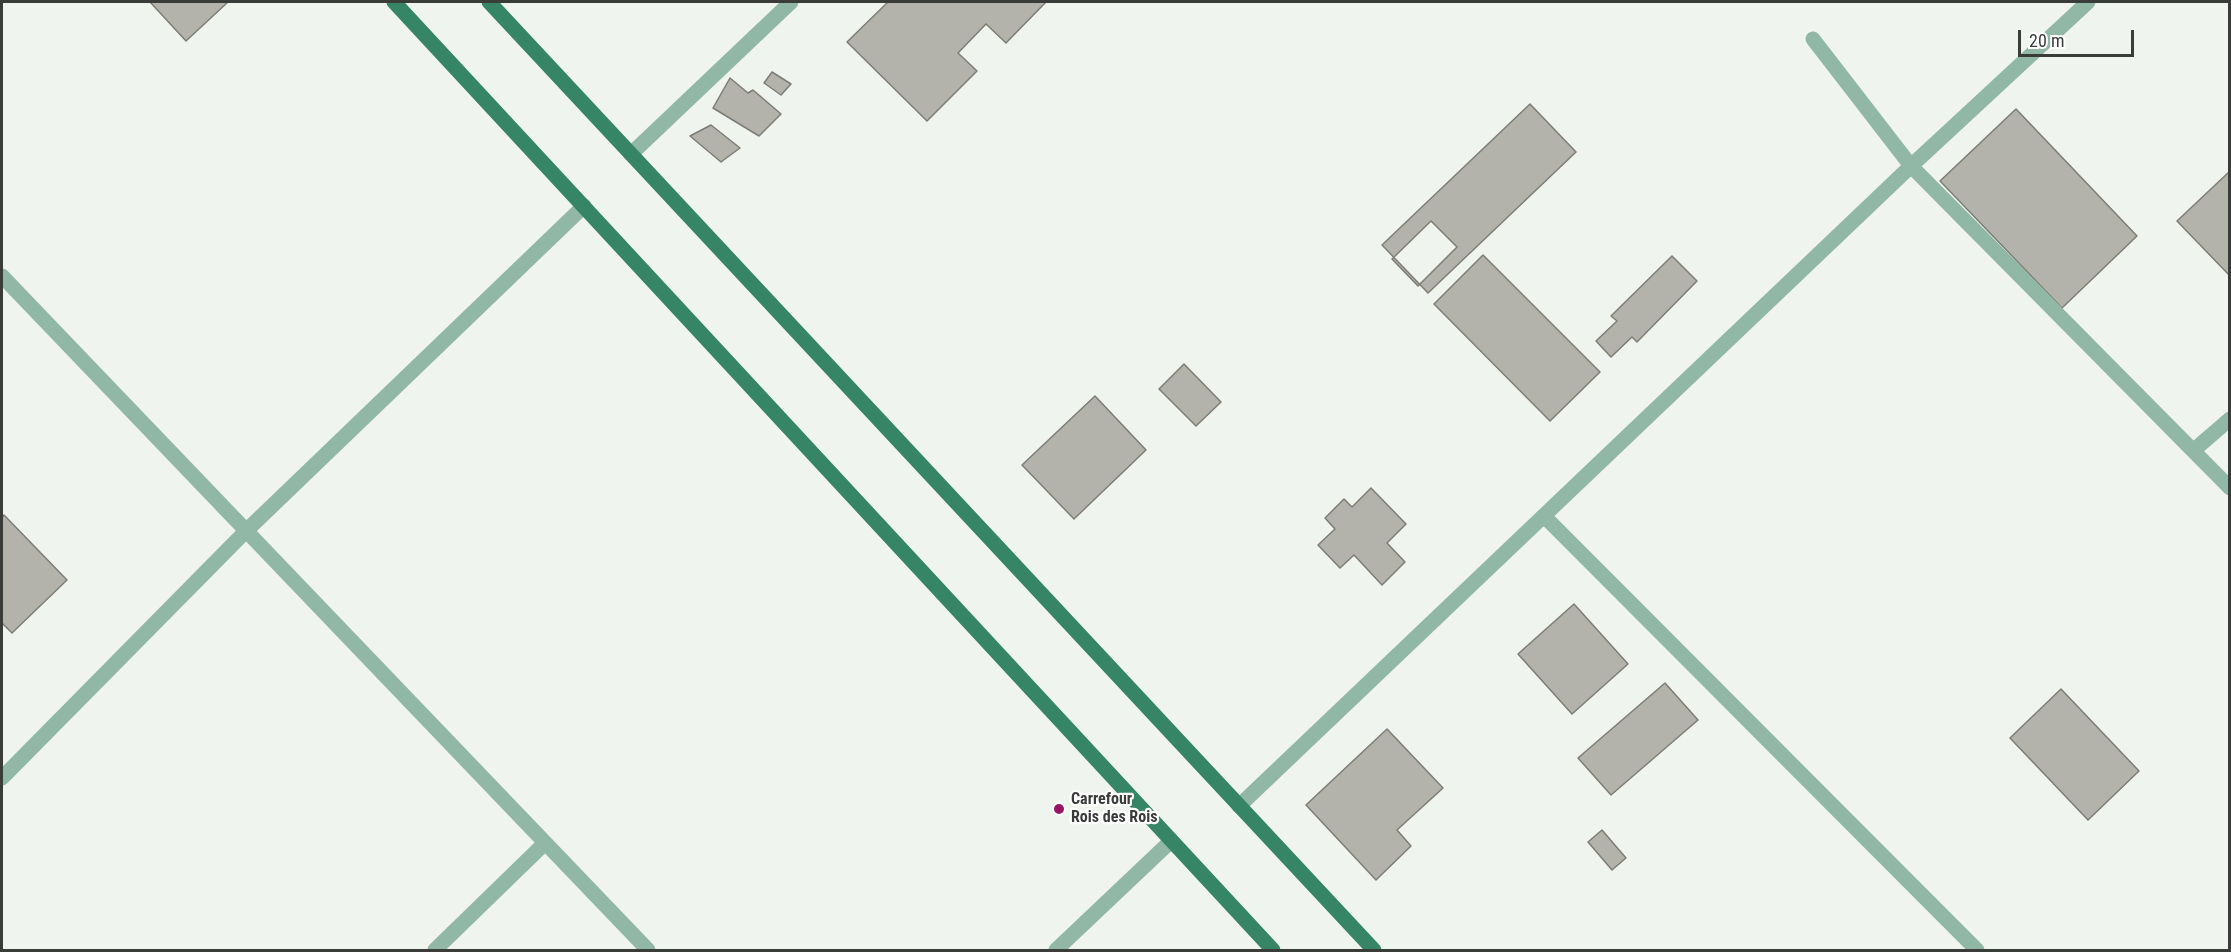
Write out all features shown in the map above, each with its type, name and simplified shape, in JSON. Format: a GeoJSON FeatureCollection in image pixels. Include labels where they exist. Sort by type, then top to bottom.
{"type":"FeatureCollection","features":[{"type":"Feature","properties":{"kind":"main road"},"geometry":{"type":"LineString","coordinates":[[393,2],[1273,951]]}},
{"type":"Feature","properties":{"kind":"main road"},"geometry":{"type":"LineString","coordinates":[[489,2],[1374,951]]}},
{"type":"Feature","properties":{"kind":"street"},"geometry":{"type":"LineString","coordinates":[[631,154],[791,2]]}},
{"type":"Feature","properties":{"kind":"street"},"geometry":{"type":"LineString","coordinates":[[1239,806],[1911,166],[2088,2]]}},
{"type":"Feature","properties":{"kind":"street"},"geometry":{"type":"LineString","coordinates":[[1813,39],[1911,166],[2229,488]]}},
{"type":"Feature","properties":{"kind":"street"},"geometry":{"type":"LineString","coordinates":[[2,778],[246,531],[584,206]]}},
{"type":"Feature","properties":{"kind":"street"},"geometry":{"type":"LineString","coordinates":[[2,276],[648,951]]}},
{"type":"Feature","properties":{"kind":"street"},"geometry":{"type":"LineString","coordinates":[[2194,450],[2229,419]]}},
{"type":"Feature","properties":{"kind":"street"},"geometry":{"type":"LineString","coordinates":[[1544,516],[1977,951]]}},
{"type":"Feature","properties":{"kind":"street"},"geometry":{"type":"LineString","coordinates":[[1056,951],[1170,842]]}},
{"type":"Feature","properties":{"kind":"street"},"geometry":{"type":"LineString","coordinates":[[435,951],[545,843]]}},
{"type":"Feature","properties":{"kind":"building"},"geometry":{"type":"Polygon","coordinates":[[[150,2],[228,2],[186,41],[150,2]]]}},
{"type":"Feature","properties":{"kind":"building"},"geometry":{"type":"Polygon","coordinates":[[[888,2],[1046,2],[1006,43],[986,24],[958,53],[977,71],[927,121],[847,42],[888,2]]]}},
{"type":"Feature","properties":{"kind":"building"},"geometry":{"type":"Polygon","coordinates":[[[772,72],[791,84],[781,95],[764,83],[772,72]]]}},
{"type":"Feature","properties":{"kind":"building"},"geometry":{"type":"Polygon","coordinates":[[[730,78],[748,93],[753,90],[781,114],[759,136],[713,108],[730,78]]]}},
{"type":"Feature","properties":{"kind":"building"},"geometry":{"type":"Polygon","coordinates":[[[1530,104],[1576,152],[1428,293],[1382,245],[1530,104]]]}},
{"type":"Feature","properties":{"kind":"building"},"geometry":{"type":"Polygon","coordinates":[[[2016,109],[2137,236],[2062,308],[1940,181],[2016,109]]]}},
{"type":"Feature","properties":{"kind":"building"},"geometry":{"type":"Polygon","coordinates":[[[711,125],[740,148],[721,162],[690,136],[711,125]]]}},
{"type":"Feature","properties":{"kind":"building"},"geometry":{"type":"Polygon","coordinates":[[[2230,171],[2230,276],[2177,221],[2230,171]]]}},
{"type":"Feature","properties":{"kind":"building"},"geometry":{"type":"Polygon","coordinates":[[[1431,221],[1457,247],[1418,286],[1392,259],[1431,221]]]}},
{"type":"Feature","properties":{"kind":"building"},"geometry":{"type":"Polygon","coordinates":[[[1483,255],[1600,372],[1550,421],[1434,304],[1483,255]]]}},
{"type":"Feature","properties":{"kind":"building"},"geometry":{"type":"Polygon","coordinates":[[[1672,256],[1697,281],[1637,342],[1632,337],[1611,357],[1596,341],[1617,321],[1611,316],[1672,256]]]}},
{"type":"Feature","properties":{"kind":"building"},"geometry":{"type":"Polygon","coordinates":[[[1184,364],[1221,402],[1196,426],[1159,389],[1184,364]]]}},
{"type":"Feature","properties":{"kind":"building"},"geometry":{"type":"Polygon","coordinates":[[[1095,396],[1146,450],[1074,519],[1022,465],[1095,396]]]}},
{"type":"Feature","properties":{"kind":"building"},"geometry":{"type":"Polygon","coordinates":[[[1371,488],[1406,524],[1387,543],[1405,562],[1382,585],[1354,555],[1340,568],[1318,545],[1335,529],[1325,518],[1344,499],[1352,507],[1371,488]]]}},
{"type":"Feature","properties":{"kind":"building"},"geometry":{"type":"Polygon","coordinates":[[[4,515],[67,580],[12,633],[2,623],[2,518],[4,515]]]}},
{"type":"Feature","properties":{"kind":"building"},"geometry":{"type":"Polygon","coordinates":[[[1574,604],[1628,664],[1572,714],[1518,654],[1574,604]]]}},
{"type":"Feature","properties":{"kind":"building"},"geometry":{"type":"Polygon","coordinates":[[[1665,683],[1698,720],[1611,795],[1578,758],[1665,683]]]}},
{"type":"Feature","properties":{"kind":"building"},"geometry":{"type":"Polygon","coordinates":[[[2061,689],[2139,771],[2088,820],[2010,738],[2061,689]]]}},
{"type":"Feature","properties":{"kind":"building"},"geometry":{"type":"Polygon","coordinates":[[[1387,729],[1443,788],[1397,830],[1411,846],[1376,880],[1306,805],[1387,729]]]}},
{"type":"Feature","properties":{"kind":"building"},"geometry":{"type":"Polygon","coordinates":[[[1602,830],[1626,858],[1612,870],[1588,842],[1602,830]]]}},
{"type":"Feature","properties":{"kind":"place","name":"Carrefour Rois des Rois"},"geometry":{"type":"Point","coordinates":[1059,809]}}]}
